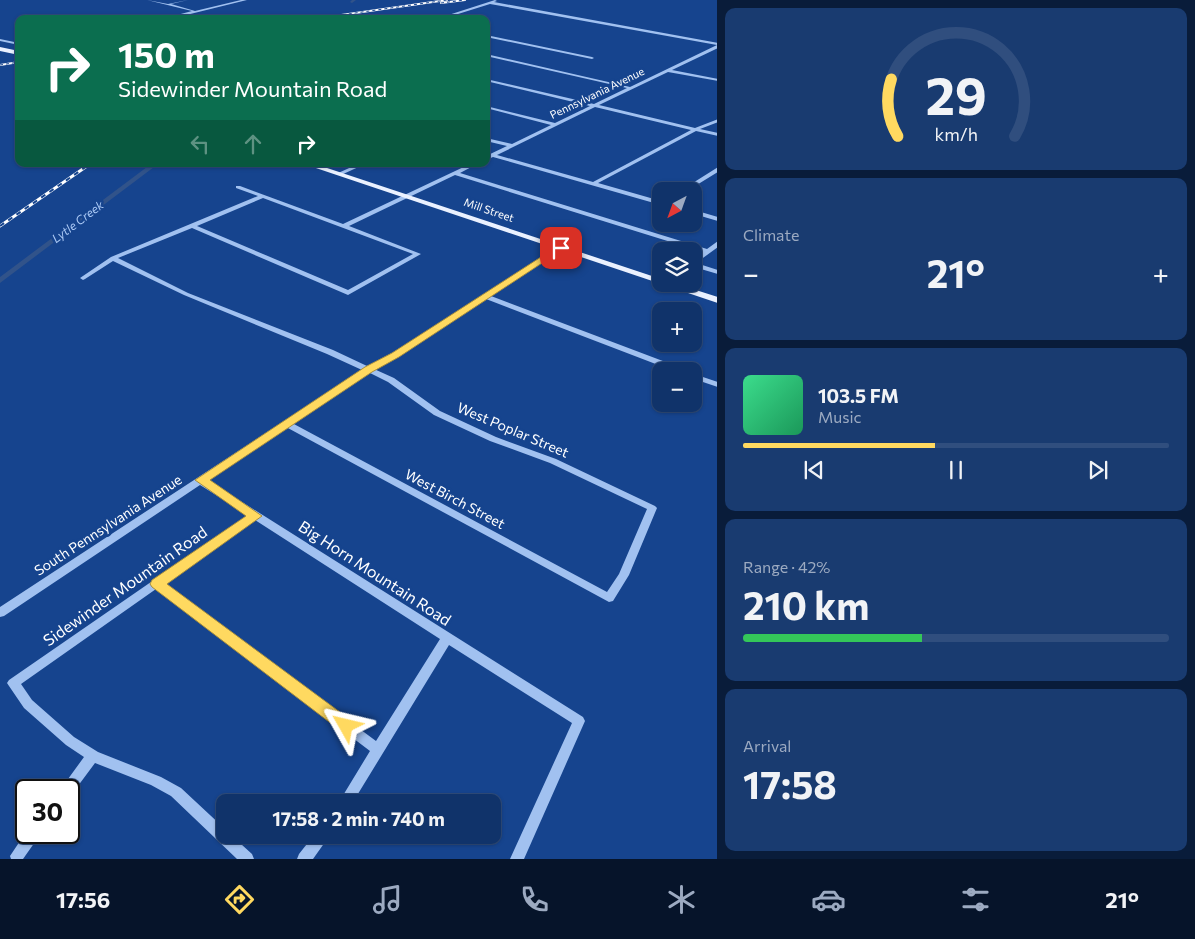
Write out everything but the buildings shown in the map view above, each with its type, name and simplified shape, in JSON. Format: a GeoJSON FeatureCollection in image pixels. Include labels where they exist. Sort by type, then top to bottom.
{"type":"FeatureCollection","features":[{"type":"Feature","properties":{"kind":"main road"},"geometry":{"type":"LineString","coordinates":[[2,50],[15,52]]}},
{"type":"Feature","properties":{"kind":"main road","name":"Mill Street"},"geometry":{"type":"LineString","coordinates":[[317,167],[652,279]]}},
{"type":"Feature","properties":{"kind":"main road"},"geometry":{"type":"LineString","coordinates":[[693,292],[717,300]]}},
{"type":"Feature","properties":{"kind":"street"},"geometry":{"type":"LineString","coordinates":[[149,0],[197,11]]}},
{"type":"Feature","properties":{"kind":"street"},"geometry":{"type":"LineString","coordinates":[[167,4],[186,0]]}},
{"type":"Feature","properties":{"kind":"street"},"geometry":{"type":"LineString","coordinates":[[180,15],[245,0]]}},
{"type":"Feature","properties":{"kind":"street"},"geometry":{"type":"LineString","coordinates":[[451,15],[500,0]]}},
{"type":"Feature","properties":{"kind":"street"},"geometry":{"type":"LineString","coordinates":[[491,3],[717,45]]}},
{"type":"Feature","properties":{"kind":"street"},"geometry":{"type":"LineString","coordinates":[[490,37],[592,58]]}},
{"type":"Feature","properties":{"kind":"street"},"geometry":{"type":"LineString","coordinates":[[0,40],[15,43]]}},
{"type":"Feature","properties":{"kind":"street","name":"Pennsylvania Avenue"},"geometry":{"type":"LineString","coordinates":[[490,156],[717,45]]}},
{"type":"Feature","properties":{"kind":"street"},"geometry":{"type":"LineString","coordinates":[[490,57],[631,88]]}},
{"type":"Feature","properties":{"kind":"street"},"geometry":{"type":"LineString","coordinates":[[667,70],[717,80]]}},
{"type":"Feature","properties":{"kind":"street"},"geometry":{"type":"LineString","coordinates":[[490,81],[717,135]]}},
{"type":"Feature","properties":{"kind":"street"},"geometry":{"type":"LineString","coordinates":[[490,108],[555,124]]}},
{"type":"Feature","properties":{"kind":"street"},"geometry":{"type":"LineString","coordinates":[[593,184],[701,125],[717,120]]}},
{"type":"Feature","properties":{"kind":"street"},"geometry":{"type":"LineString","coordinates":[[490,140],[511,146]]}},
{"type":"Feature","properties":{"kind":"street"},"geometry":{"type":"LineString","coordinates":[[490,156],[652,200]]}},
{"type":"Feature","properties":{"kind":"street"},"geometry":{"type":"LineString","coordinates":[[339,174],[355,167]]}},
{"type":"Feature","properties":{"kind":"street"},"geometry":{"type":"LineString","coordinates":[[344,226],[467,167]]}},
{"type":"Feature","properties":{"kind":"street"},"geometry":{"type":"LineString","coordinates":[[698,182],[717,170]]}},
{"type":"Feature","properties":{"kind":"street"},"geometry":{"type":"LineString","coordinates":[[454,173],[707,251]]}},
{"type":"Feature","properties":{"kind":"street"},"geometry":{"type":"LineString","coordinates":[[238,186],[418,254]]}},
{"type":"Feature","properties":{"kind":"street"},"geometry":{"type":"LineString","coordinates":[[83,278],[114,258],[264,196]]}},
{"type":"Feature","properties":{"kind":"street"},"geometry":{"type":"LineString","coordinates":[[702,214],[717,219]]}},
{"type":"Feature","properties":{"kind":"street"},"geometry":{"type":"LineString","coordinates":[[193,226],[348,292],[418,254]]}},
{"type":"Feature","properties":{"kind":"street"},"geometry":{"type":"LineString","coordinates":[[702,256],[717,244]]}},
{"type":"Feature","properties":{"kind":"street"},"geometry":{"type":"LineString","coordinates":[[408,346],[561,248]]}},
{"type":"Feature","properties":{"kind":"street","name":"West Poplar Street"},"geometry":{"type":"LineString","coordinates":[[114,258],[199,299],[368,369],[402,387],[437,413],[474,431],[553,461],[652,508],[624,575],[609,598]]}},
{"type":"Feature","properties":{"kind":"street"},"geometry":{"type":"LineString","coordinates":[[702,266],[717,272]]}},
{"type":"Feature","properties":{"kind":"street"},"geometry":{"type":"LineString","coordinates":[[484,296],[657,362]]}},
{"type":"Feature","properties":{"kind":"street","name":"South Pennsylvania Avenue"},"geometry":{"type":"LineString","coordinates":[[0,613],[368,369],[408,346]]}},
{"type":"Feature","properties":{"kind":"street"},"geometry":{"type":"LineString","coordinates":[[702,379],[717,385]]}},
{"type":"Feature","properties":{"kind":"street","name":"West Birch Street"},"geometry":{"type":"LineString","coordinates":[[287,424],[609,598]]}},
{"type":"Feature","properties":{"kind":"street","name":"Big Horn Mountain Road"},"geometry":{"type":"LineString","coordinates":[[201,480],[447,638],[351,794]]}},
{"type":"Feature","properties":{"kind":"street","name":"Sidewinder Mountain Road"},"geometry":{"type":"LineString","coordinates":[[93,756],[70,741],[44,719],[28,704],[13,683],[256,516]]}},
{"type":"Feature","properties":{"kind":"street"},"geometry":{"type":"LineString","coordinates":[[157,584],[378,750]]}},
{"type":"Feature","properties":{"kind":"street"},"geometry":{"type":"LineString","coordinates":[[447,638],[579,720],[517,859]]}},
{"type":"Feature","properties":{"kind":"street"},"geometry":{"type":"LineString","coordinates":[[75,779],[93,756],[156,781],[176,792],[247,859]]}},
{"type":"Feature","properties":{"kind":"street"},"geometry":{"type":"LineString","coordinates":[[16,856],[26,844]]}},
{"type":"Feature","properties":{"kind":"street"},"geometry":{"type":"LineString","coordinates":[[304,859],[316,844]]}},
{"type":"Feature","properties":{"kind":"waterway","name":"Lytle Creek"},"geometry":{"type":"LineString","coordinates":[[0,281],[151,167]]}},
{"type":"Feature","properties":{"kind":"railway"},"geometry":{"type":"LineString","coordinates":[[341,15],[447,0]]}},
{"type":"Feature","properties":{"kind":"railway"},"geometry":{"type":"LineString","coordinates":[[441,3],[465,0]]}},
{"type":"Feature","properties":{"kind":"railway"},"geometry":{"type":"LineString","coordinates":[[0,65],[15,63]]}},
{"type":"Feature","properties":{"kind":"railway"},"geometry":{"type":"LineString","coordinates":[[0,226],[86,167]]}},
{"type":"Feature","properties":{"kind":"route"},"geometry":{"type":"LineString","coordinates":[[346,726],[157,584],[256,516],[201,480],[368,369],[395,355],[561,248]]}}]}
